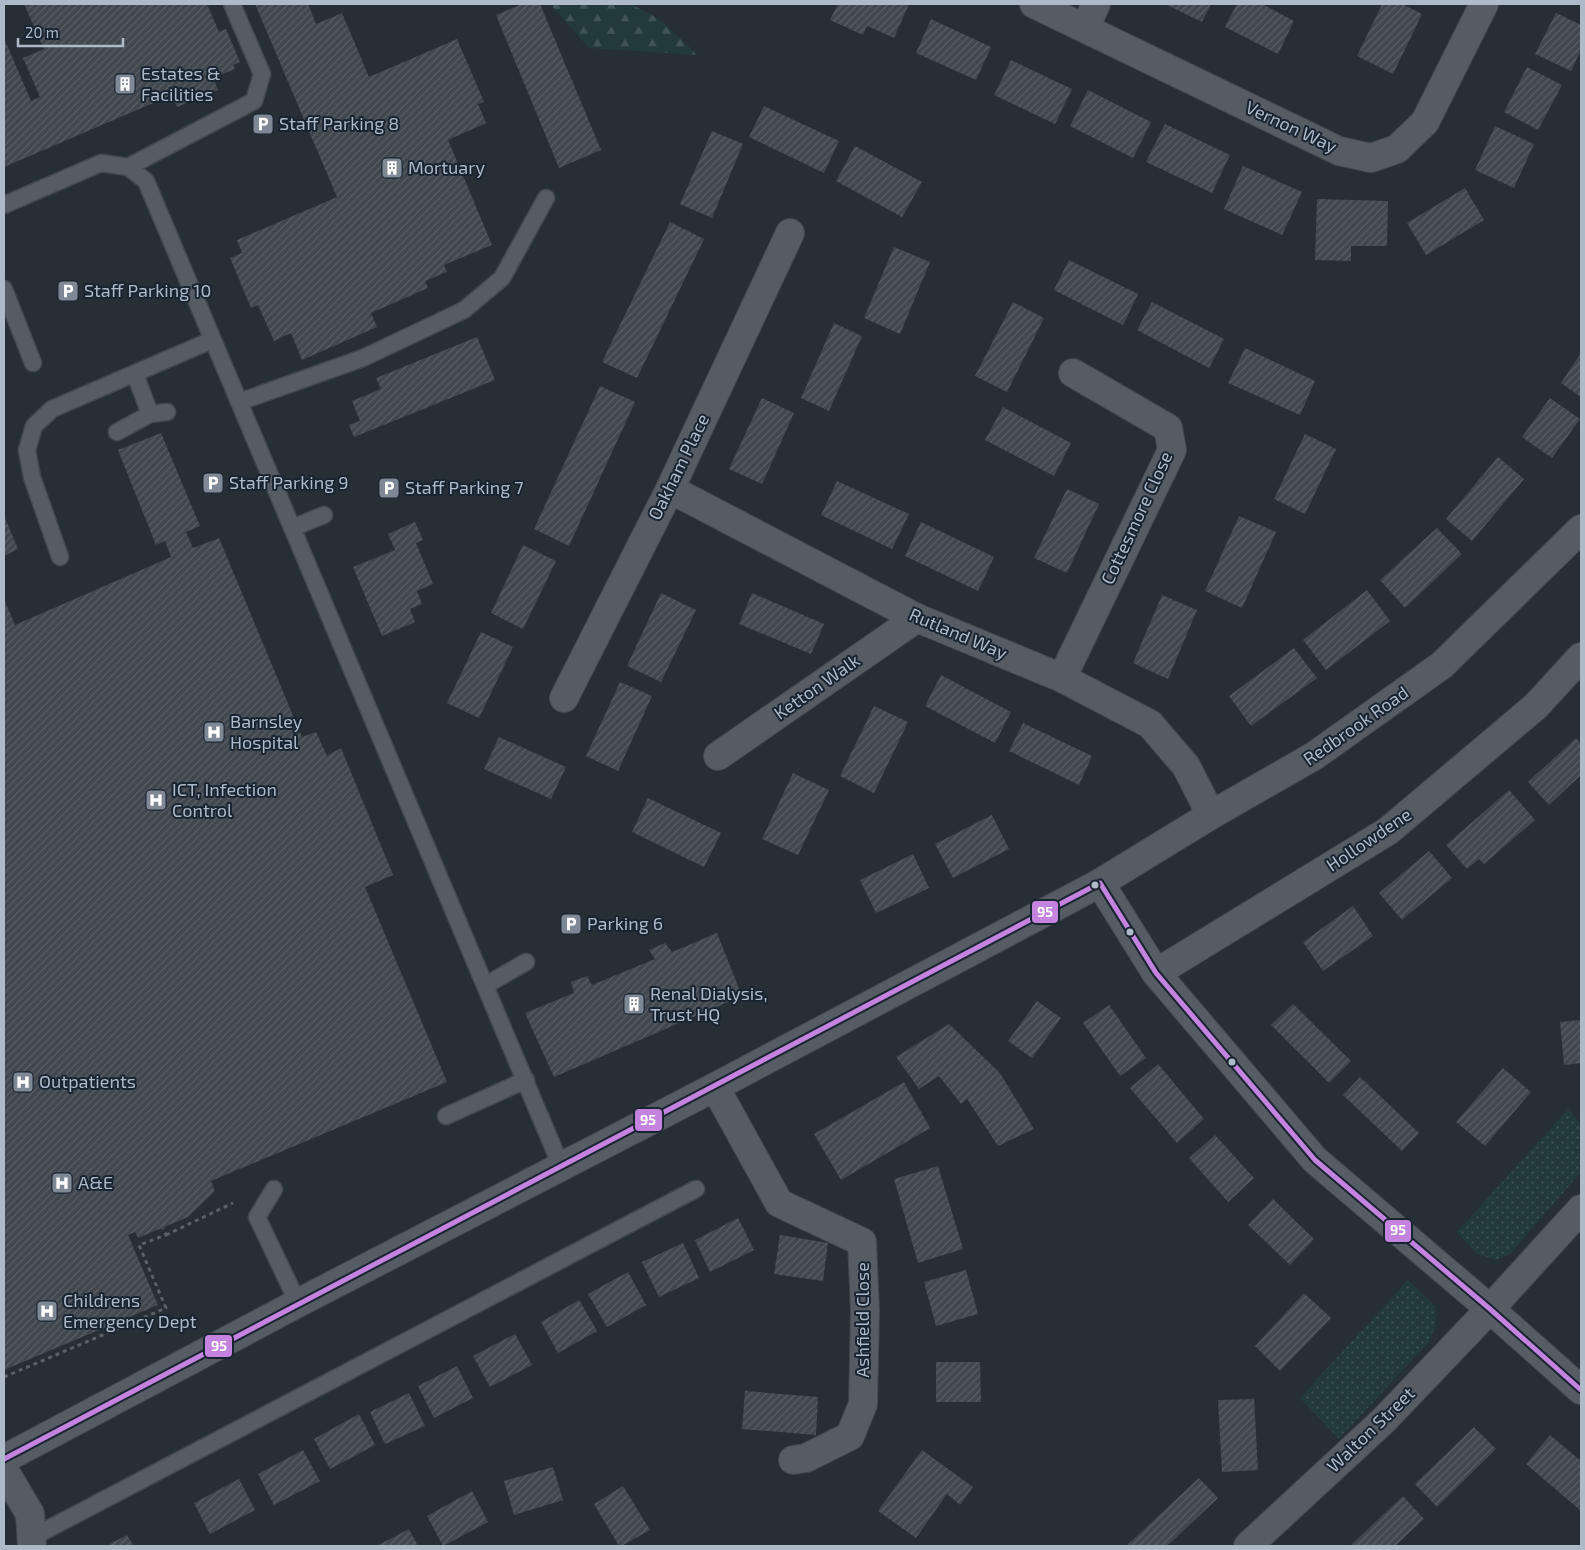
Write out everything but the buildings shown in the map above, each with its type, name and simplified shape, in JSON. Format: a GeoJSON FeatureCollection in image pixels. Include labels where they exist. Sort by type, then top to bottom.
{"type":"FeatureCollection","features":[{"type":"Feature","properties":{"kind":"street","name":"Vernon Way"},"geometry":{"type":"LineString","coordinates":[[1034,4],[1339,150],[1371,158],[1397,149],[1425,122],[1484,4]]}},
{"type":"Feature","properties":{"kind":"street"},"geometry":{"type":"LineString","coordinates":[[1085,28],[1096,4]]}},
{"type":"Feature","properties":{"kind":"street","name":"Oakham Place"},"geometry":{"type":"LineString","coordinates":[[564,698],[670,489],[790,233]]}},
{"type":"Feature","properties":{"kind":"street","name":"Cottesmore Close"},"geometry":{"type":"LineString","coordinates":[[1062,678],[1172,450],[1168,428],[1073,373]]}},
{"type":"Feature","properties":{"kind":"street","name":"Rutland Way"},"geometry":{"type":"LineString","coordinates":[[670,489],[917,618],[1062,678],[1150,724],[1186,766],[1212,815]]}},
{"type":"Feature","properties":{"kind":"street","name":"Redbrook Road"},"geometry":{"type":"LineString","coordinates":[[4,1459],[1100,883],[1314,756],[1442,665],[1581,529]]}},
{"type":"Feature","properties":{"kind":"street","name":"Ketton Walk"},"geometry":{"type":"LineString","coordinates":[[718,756],[917,618]]}},
{"type":"Feature","properties":{"kind":"street","name":"Hollowdene"},"geometry":{"type":"LineString","coordinates":[[1156,973],[1388,832],[1536,706],[1581,657]]}},
{"type":"Feature","properties":{"kind":"street"},"geometry":{"type":"LineString","coordinates":[[1100,883],[1156,973],[1315,1160],[1490,1309],[1581,1390]]}},
{"type":"Feature","properties":{"kind":"street","name":"Ashfield Close"},"geometry":{"type":"LineString","coordinates":[[715,1087],[763,1170],[779,1203],[862,1242],[865,1310],[863,1404],[850,1436],[806,1458],[793,1460]]}},
{"type":"Feature","properties":{"kind":"street","name":"Walton Street"},"geometry":{"type":"LineString","coordinates":[[1248,1546],[1384,1420],[1490,1309],[1581,1209]]}},
{"type":"Feature","properties":{"kind":"street"},"geometry":{"type":"LineString","coordinates":[[4,1470],[30,1514],[32,1542]]}},
{"type":"Feature","properties":{"kind":"lane"},"geometry":{"type":"LineString","coordinates":[[128,167],[254,101],[262,74],[232,4]]}},
{"type":"Feature","properties":{"kind":"lane"},"geometry":{"type":"LineString","coordinates":[[4,205],[101,163],[128,167],[146,181],[561,1166]]}},
{"type":"Feature","properties":{"kind":"lane"},"geometry":{"type":"LineString","coordinates":[[239,402],[363,358],[464,310],[502,278],[546,198]]}},
{"type":"Feature","properties":{"kind":"lane"},"geometry":{"type":"LineString","coordinates":[[4,289],[33,363]]}},
{"type":"Feature","properties":{"kind":"lane"},"geometry":{"type":"LineString","coordinates":[[60,557],[30,468],[27,450],[34,426],[52,409],[212,340]]}},
{"type":"Feature","properties":{"kind":"lane"},"geometry":{"type":"LineString","coordinates":[[117,432],[159,413],[135,374]]}},
{"type":"Feature","properties":{"kind":"lane"},"geometry":{"type":"LineString","coordinates":[[292,528],[324,515]]}},
{"type":"Feature","properties":{"kind":"lane"},"geometry":{"type":"LineString","coordinates":[[486,985],[526,962]]}},
{"type":"Feature","properties":{"kind":"lane"},"geometry":{"type":"LineString","coordinates":[[446,1116],[526,1080]]}},
{"type":"Feature","properties":{"kind":"lane"},"geometry":{"type":"LineString","coordinates":[[274,1189],[257,1217],[298,1303]]}},
{"type":"Feature","properties":{"kind":"lane"},"geometry":{"type":"LineString","coordinates":[[32,1542],[696,1189]]}},
{"type":"Feature","properties":{"kind":"path"},"geometry":{"type":"LineString","coordinates":[[4,1377],[166,1308],[139,1244],[235,1203],[257,1217]]}},
{"type":"Feature","properties":{"kind":"path"},"geometry":{"type":"LineString","coordinates":[[163,1228],[166,1234]]}},
{"type":"Feature","properties":{"kind":"green space"},"geometry":{"type":"Polygon","coordinates":[[[550,4],[631,4],[659,19],[698,55],[589,48],[550,4]]]}},
{"type":"Feature","properties":{"kind":"green space"},"geometry":{"type":"Polygon","coordinates":[[[1568,1109],[1581,1124],[1581,1172],[1510,1254],[1496,1260],[1477,1254],[1457,1232],[1568,1109]]]}},
{"type":"Feature","properties":{"kind":"green space"},"geometry":{"type":"Polygon","coordinates":[[[1408,1280],[1435,1306],[1436,1323],[1429,1342],[1339,1439],[1300,1398],[1408,1280]]]}},
{"type":"Feature","properties":{"kind":"transit line","name":"95"},"geometry":{"type":"LineString","coordinates":[[4,1459],[1100,883],[1156,973],[1315,1160],[1490,1309],[1581,1390]]}},
{"type":"Feature","properties":{"kind":"place","name":"Estates & Facilities"},"geometry":{"type":"Point","coordinates":[125,84]}},
{"type":"Feature","properties":{"kind":"place","name":"Staff Parking 8"},"geometry":{"type":"Point","coordinates":[263,124]}},
{"type":"Feature","properties":{"kind":"place","name":"Mortuary"},"geometry":{"type":"Point","coordinates":[392,168]}},
{"type":"Feature","properties":{"kind":"place","name":"Staff Parking 10"},"geometry":{"type":"Point","coordinates":[68,291]}},
{"type":"Feature","properties":{"kind":"place","name":"Staff Parking 9"},"geometry":{"type":"Point","coordinates":[213,483]}},
{"type":"Feature","properties":{"kind":"place","name":"Staff Parking 7"},"geometry":{"type":"Point","coordinates":[389,488]}},
{"type":"Feature","properties":{"kind":"place","name":"Barnsley Hospital"},"geometry":{"type":"Point","coordinates":[214,732]}},
{"type":"Feature","properties":{"kind":"place","name":"ICT, Infection Control"},"geometry":{"type":"Point","coordinates":[156,800]}},
{"type":"Feature","properties":{"kind":"place","name":"Parking 6"},"geometry":{"type":"Point","coordinates":[571,924]}},
{"type":"Feature","properties":{"kind":"place","name":"Renal Dialysis, Trust HQ"},"geometry":{"type":"Point","coordinates":[634,1004]}},
{"type":"Feature","properties":{"kind":"place","name":"Outpatients"},"geometry":{"type":"Point","coordinates":[23,1082]}},
{"type":"Feature","properties":{"kind":"place","name":"A&E"},"geometry":{"type":"Point","coordinates":[62,1183]}},
{"type":"Feature","properties":{"kind":"place","name":"Childrens Emergency Dept"},"geometry":{"type":"Point","coordinates":[47,1311]}}]}
